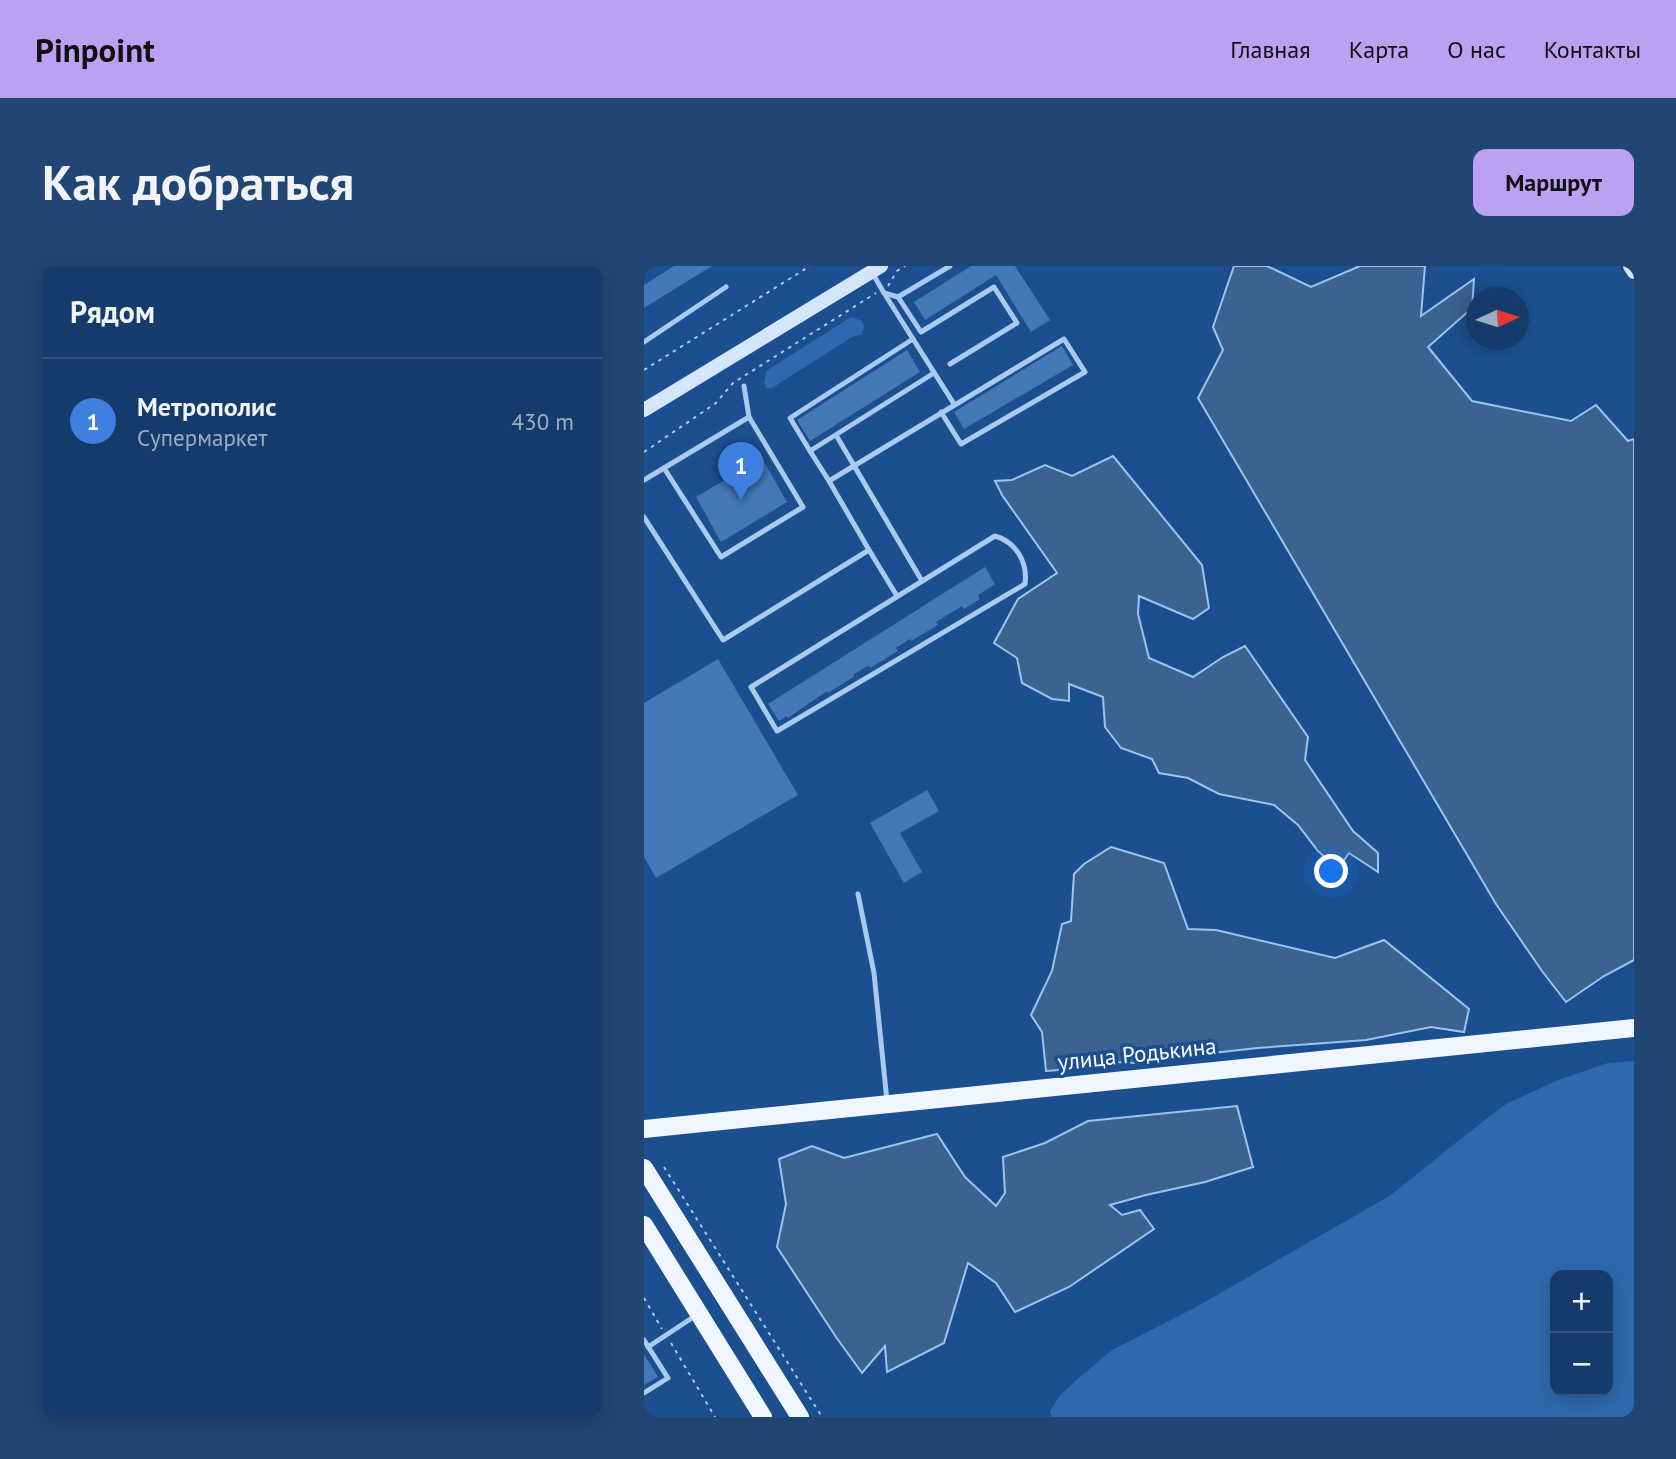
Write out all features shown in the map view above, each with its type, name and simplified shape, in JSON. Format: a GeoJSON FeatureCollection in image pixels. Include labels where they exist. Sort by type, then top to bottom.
{"type":"FeatureCollection","features":[{"type":"Feature","properties":{"kind":"main road","name":"улица Родькина"},"geometry":{"type":"LineString","coordinates":[[644,1129],[1634,1028]]}},
{"type":"Feature","properties":{"kind":"main road"},"geometry":{"type":"LineString","coordinates":[[644,1168],[800,1417]]}},
{"type":"Feature","properties":{"kind":"main road"},"geometry":{"type":"LineString","coordinates":[[644,1225],[649,1245],[699,1314],[763,1417]]}},
{"type":"Feature","properties":{"kind":"street"},"geometry":{"type":"LineString","coordinates":[[646,403],[876,269]]}},
{"type":"Feature","properties":{"kind":"lane"},"geometry":{"type":"LineString","coordinates":[[898,298],[950,266]]}},
{"type":"Feature","properties":{"kind":"lane"},"geometry":{"type":"LineString","coordinates":[[876,269],[884,293],[954,404]]}},
{"type":"Feature","properties":{"kind":"lane"},"geometry":{"type":"LineString","coordinates":[[644,342],[726,287]]}},
{"type":"Feature","properties":{"kind":"lane"},"geometry":{"type":"LineString","coordinates":[[884,293],[898,298],[921,332],[994,287],[1017,323],[950,364]]}},
{"type":"Feature","properties":{"kind":"lane"},"geometry":{"type":"LineString","coordinates":[[897,596],[790,418],[913,339]]}},
{"type":"Feature","properties":{"kind":"lane"},"geometry":{"type":"LineString","coordinates":[[829,481],[854,465],[954,404],[1064,339],[1085,372],[961,444],[941,412]]}},
{"type":"Feature","properties":{"kind":"lane"},"geometry":{"type":"LineString","coordinates":[[810,451],[934,373]]}},
{"type":"Feature","properties":{"kind":"lane"},"geometry":{"type":"LineString","coordinates":[[664,468],[721,557],[803,507],[748,417],[744,386]]}},
{"type":"Feature","properties":{"kind":"lane"},"geometry":{"type":"LineString","coordinates":[[644,480],[748,417]]}},
{"type":"Feature","properties":{"kind":"lane"},"geometry":{"type":"LineString","coordinates":[[836,435],[922,581]]}},
{"type":"Feature","properties":{"kind":"lane"},"geometry":{"type":"LineString","coordinates":[[644,517],[723,640],[869,550]]}},
{"type":"Feature","properties":{"kind":"lane"},"geometry":{"type":"LineString","coordinates":[[995,536],[1011,544],[1020,554],[1027,573],[1025,584],[777,732],[751,687],[897,596],[995,536]]}},
{"type":"Feature","properties":{"kind":"lane"},"geometry":{"type":"LineString","coordinates":[[858,894],[874,973],[887,1104]]}},
{"type":"Feature","properties":{"kind":"lane"},"geometry":{"type":"LineString","coordinates":[[648,1347],[699,1314]]}},
{"type":"Feature","properties":{"kind":"lane"},"geometry":{"type":"LineString","coordinates":[[644,1340],[668,1378],[644,1393]]}},
{"type":"Feature","properties":{"kind":"path"},"geometry":{"type":"LineString","coordinates":[[644,370],[810,266]]}},
{"type":"Feature","properties":{"kind":"path"},"geometry":{"type":"LineString","coordinates":[[644,452],[716,403],[733,383],[877,293],[884,293],[897,271],[905,266]]}},
{"type":"Feature","properties":{"kind":"path"},"geometry":{"type":"LineString","coordinates":[[664,1167],[822,1417]]}},
{"type":"Feature","properties":{"kind":"path"},"geometry":{"type":"LineString","coordinates":[[644,1298],[715,1417]]}},
{"type":"Feature","properties":{"kind":"shaded area"},"geometry":{"type":"Polygon","coordinates":[[[1234,266],[1267,266],[1311,287],[1360,266],[1425,266],[1421,316],[1474,279],[1473,287],[1466,287],[1466,313],[1428,347],[1472,401],[1571,421],[1596,405],[1628,441],[1634,439],[1634,960],[1604,976],[1566,1002],[1496,904],[1198,398],[1223,350],[1213,327],[1234,266]]]}},
{"type":"Feature","properties":{"kind":"shaded area"},"geometry":{"type":"Polygon","coordinates":[[[851,317],[862,321],[862,334],[852,337],[772,388],[766,388],[766,371],[851,317]]]}},
{"type":"Feature","properties":{"kind":"shaded area"},"geometry":{"type":"Polygon","coordinates":[[[1113,456],[1202,565],[1209,608],[1193,619],[1139,596],[1138,614],[1149,658],[1193,677],[1245,646],[1308,737],[1305,760],[1353,831],[1378,853],[1378,872],[1349,853],[1338,869],[1318,851],[1298,825],[1274,805],[1219,794],[1188,778],[1159,773],[1152,759],[1121,748],[1105,727],[1103,697],[1069,684],[1069,701],[1052,699],[1022,683],[1017,658],[994,643],[1018,599],[1057,573],[995,481],[1012,480],[1045,465],[1072,476],[1113,456]]]}},
{"type":"Feature","properties":{"kind":"shaded area"},"geometry":{"type":"Polygon","coordinates":[[[1111,847],[1164,863],[1188,929],[1216,930],[1335,958],[1384,940],[1469,1009],[1464,1032],[1431,1027],[1366,1040],[1170,1058],[1156,1051],[1138,1063],[1089,1058],[1075,1069],[1046,1071],[1042,1032],[1031,1015],[1052,971],[1062,924],[1071,921],[1074,874],[1084,864],[1111,847]]]}},
{"type":"Feature","properties":{"kind":"shaded area"},"geometry":{"type":"Polygon","coordinates":[[[1634,1061],[1634,1417],[1052,1417],[1050,1411],[1060,1395],[1112,1350],[1196,1307],[1391,1195],[1506,1104],[1558,1080],[1608,1063],[1634,1061]]]}},
{"type":"Feature","properties":{"kind":"shaded area"},"geometry":{"type":"Polygon","coordinates":[[[1237,1106],[1253,1167],[1205,1182],[1110,1205],[1122,1215],[1140,1210],[1154,1229],[1069,1287],[1015,1312],[996,1283],[968,1263],[944,1343],[887,1372],[885,1346],[862,1373],[777,1247],[786,1204],[779,1159],[812,1146],[844,1158],[937,1134],[965,1177],[996,1206],[1005,1193],[1003,1157],[1045,1143],[1088,1121],[1237,1106]]]}},
{"type":"Feature","properties":{"kind":"building"},"geometry":{"type":"Polygon","coordinates":[[[674,266],[712,266],[644,308],[644,285],[674,266]]]}},
{"type":"Feature","properties":{"kind":"building"},"geometry":{"type":"Polygon","coordinates":[[[971,266],[1015,266],[1050,320],[1031,332],[996,275],[925,320],[914,302],[971,266]]]}},
{"type":"Feature","properties":{"kind":"building"},"geometry":{"type":"Polygon","coordinates":[[[1062,346],[1073,365],[964,429],[954,412],[1062,346]]]}},
{"type":"Feature","properties":{"kind":"building"},"geometry":{"type":"Polygon","coordinates":[[[907,350],[920,372],[810,441],[797,420],[907,350]]]}},
{"type":"Feature","properties":{"kind":"building"},"geometry":{"type":"Polygon","coordinates":[[[762,458],[787,502],[721,542],[696,497],[762,458]]]}},
{"type":"Feature","properties":{"kind":"building"},"geometry":{"type":"Polygon","coordinates":[[[985,567],[995,584],[978,595],[980,599],[964,609],[962,606],[936,622],[938,625],[896,648],[898,651],[870,668],[869,665],[788,718],[787,716],[779,721],[768,704],[985,567]]]}},
{"type":"Feature","properties":{"kind":"building"},"geometry":{"type":"Polygon","coordinates":[[[718,659],[798,795],[656,878],[644,857],[644,703],[718,659]]]}},
{"type":"Feature","properties":{"kind":"building"},"geometry":{"type":"Polygon","coordinates":[[[927,790],[939,811],[900,833],[922,872],[904,883],[870,823],[927,790]]]}},
{"type":"Feature","properties":{"kind":"building"},"geometry":{"type":"Polygon","coordinates":[[[644,1354],[658,1377],[644,1385],[644,1354]]]}},
{"type":"Feature","properties":{"kind":"place","name":"Метрополис"},"geometry":{"type":"Point","coordinates":[741,500]}}]}
